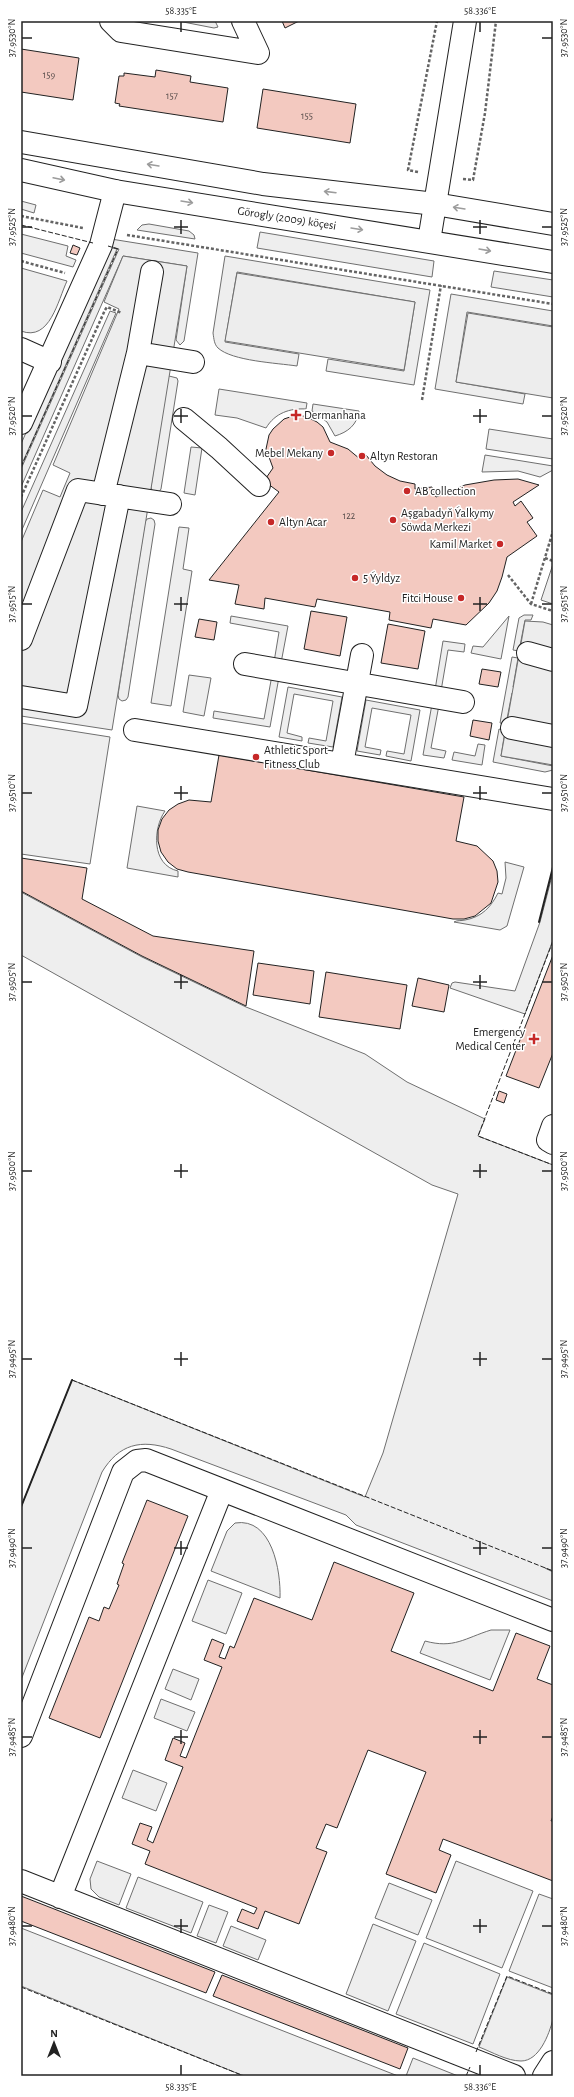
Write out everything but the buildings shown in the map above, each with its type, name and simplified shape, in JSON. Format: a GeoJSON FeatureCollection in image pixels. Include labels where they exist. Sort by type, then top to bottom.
{"type":"FeatureCollection","features":[{"type":"Feature","properties":{"kind":"main road"},"geometry":{"type":"LineString","coordinates":[[111,21],[121,31],[258,53],[243,21]]}},
{"type":"Feature","properties":{"kind":"main road"},"geometry":{"type":"LineString","coordinates":[[429,241],[465,21]]}},
{"type":"Feature","properties":{"kind":"main road"},"geometry":{"type":"LineString","coordinates":[[21,142],[263,184],[435,204],[553,224]]}},
{"type":"Feature","properties":{"kind":"main road","name":"Görogly (2009) köçesi"},"geometry":{"type":"LineString","coordinates":[[21,170],[115,191],[553,262]]}},
{"type":"Feature","properties":{"kind":"main road"},"geometry":{"type":"LineString","coordinates":[[21,423],[50,362],[86,279],[105,231],[115,191]]}},
{"type":"Feature","properties":{"kind":"main road"},"geometry":{"type":"LineString","coordinates":[[21,696],[76,706],[111,495],[152,272]]}},
{"type":"Feature","properties":{"kind":"main road"},"geometry":{"type":"LineString","coordinates":[[21,349],[50,362]]}},
{"type":"Feature","properties":{"kind":"main road"},"geometry":{"type":"LineString","coordinates":[[138,353],[193,362]]}},
{"type":"Feature","properties":{"kind":"main road"},"geometry":{"type":"LineString","coordinates":[[184,419],[219,448],[259,485]]}},
{"type":"Feature","properties":{"kind":"main road"},"geometry":{"type":"LineString","coordinates":[[21,639],[78,490],[170,504]]}},
{"type":"Feature","properties":{"kind":"main road"},"geometry":{"type":"LineString","coordinates":[[528,653],[553,660]]}},
{"type":"Feature","properties":{"kind":"main road"},"geometry":{"type":"LineString","coordinates":[[342,764],[362,655]]}},
{"type":"Feature","properties":{"kind":"main road"},"geometry":{"type":"LineString","coordinates":[[245,664],[463,702]]}},
{"type":"Feature","properties":{"kind":"main road"},"geometry":{"type":"LineString","coordinates":[[512,728],[553,736]]}},
{"type":"Feature","properties":{"kind":"main road"},"geometry":{"type":"LineString","coordinates":[[135,730],[553,799]]}},
{"type":"Feature","properties":{"kind":"main road"},"geometry":{"type":"LineString","coordinates":[[553,1126],[548,1140],[553,1143]]}},
{"type":"Feature","properties":{"kind":"main road"},"geometry":{"type":"LineString","coordinates":[[21,1736],[123,1472],[138,1461],[146,1460],[553,1620]]}},
{"type":"Feature","properties":{"kind":"main road"},"geometry":{"type":"LineString","coordinates":[[60,1897],[222,1490]]}},
{"type":"Feature","properties":{"kind":"main road"},"geometry":{"type":"LineString","coordinates":[[21,1882],[514,2076]]}},
{"type":"Feature","properties":{"kind":"main road"},"geometry":{"type":"LineString","coordinates":[[544,2076],[553,2062]]}},
{"type":"Feature","properties":{"kind":"path"},"geometry":{"type":"LineString","coordinates":[[408,170],[437,21]]}},
{"type":"Feature","properties":{"kind":"path"},"geometry":{"type":"LineString","coordinates":[[473,180],[485,113],[496,21]]}},
{"type":"Feature","properties":{"kind":"path"},"geometry":{"type":"LineString","coordinates":[[21,216],[553,304]]}},
{"type":"Feature","properties":{"kind":"path"},"geometry":{"type":"LineString","coordinates":[[21,261],[86,279]]}},
{"type":"Feature","properties":{"kind":"path"},"geometry":{"type":"LineString","coordinates":[[422,400],[441,285]]}},
{"type":"Feature","properties":{"kind":"path"},"geometry":{"type":"LineString","coordinates":[[21,498],[105,310]]}},
{"type":"Feature","properties":{"kind":"path"},"geometry":{"type":"LineString","coordinates":[[531,604],[553,531]]}},
{"type":"Feature","properties":{"kind":"path"},"geometry":{"type":"LineString","coordinates":[[545,558],[553,561]]}},
{"type":"Feature","properties":{"kind":"path"},"geometry":{"type":"LineString","coordinates":[[508,575],[531,604],[553,611]]}},
{"type":"Feature","properties":{"kind":"shaded area"},"geometry":{"type":"Polygon","coordinates":[[[178,21],[215,21],[218,27],[214,28],[178,21]]]}},
{"type":"Feature","properties":{"kind":"shaded area"},"geometry":{"type":"Polygon","coordinates":[[[21,201],[36,205],[34,213],[21,209],[21,201]]]}},
{"type":"Feature","properties":{"kind":"shaded area"},"geometry":{"type":"Polygon","coordinates":[[[149,224],[189,231],[194,235],[195,239],[137,230],[142,225],[149,224]]]}},
{"type":"Feature","properties":{"kind":"shaded area"},"geometry":{"type":"Polygon","coordinates":[[[260,232],[434,261],[432,277],[257,248],[260,232]]]}},
{"type":"Feature","properties":{"kind":"shaded area"},"geometry":{"type":"Polygon","coordinates":[[[21,234],[68,246],[66,256],[76,260],[73,267],[21,253],[21,234]]]}},
{"type":"Feature","properties":{"kind":"shaded area"},"geometry":{"type":"Polygon","coordinates":[[[111,239],[198,253],[184,341],[180,345],[176,340],[187,266],[123,256],[21,487],[21,469],[119,249],[109,246],[111,239]]]}},
{"type":"Feature","properties":{"kind":"shaded area"},"geometry":{"type":"Polygon","coordinates":[[[108,247],[117,249],[21,466],[21,444],[108,247]]]}},
{"type":"Feature","properties":{"kind":"shaded area"},"geometry":{"type":"Polygon","coordinates":[[[123,256],[187,266],[112,730],[21,716],[21,542],[43,490],[60,497],[70,473],[53,465],[119,309],[104,302],[123,256]]]}},
{"type":"Feature","properties":{"kind":"shaded area"},"geometry":{"type":"Polygon","coordinates":[[[225,256],[430,290],[414,385],[326,371],[328,359],[404,371],[415,302],[237,272],[225,342],[299,354],[297,366],[244,359],[233,356],[218,348],[215,343],[213,333],[225,256]]]}},
{"type":"Feature","properties":{"kind":"shaded area"},"geometry":{"type":"Polygon","coordinates":[[[21,268],[67,281],[52,317],[46,325],[31,333],[21,331],[21,268]]]}},
{"type":"Feature","properties":{"kind":"shaded area"},"geometry":{"type":"Polygon","coordinates":[[[494,271],[553,280],[553,297],[491,287],[494,271]]]}},
{"type":"Feature","properties":{"kind":"shaded area"},"geometry":{"type":"Polygon","coordinates":[[[237,273],[415,302],[404,370],[225,341],[237,273]]]}},
{"type":"Feature","properties":{"kind":"shaded area"},"geometry":{"type":"Polygon","coordinates":[[[451,294],[553,311],[553,326],[467,312],[456,382],[525,394],[523,404],[435,389],[451,294]]]}},
{"type":"Feature","properties":{"kind":"shaded area"},"geometry":{"type":"Polygon","coordinates":[[[110,311],[116,313],[21,532],[21,512],[110,311]]]}},
{"type":"Feature","properties":{"kind":"shaded area"},"geometry":{"type":"Polygon","coordinates":[[[468,313],[553,327],[553,398],[456,382],[468,313]]]}},
{"type":"Feature","properties":{"kind":"shaded area"},"geometry":{"type":"Polygon","coordinates":[[[169,376],[177,378],[178,381],[161,489],[159,492],[152,491],[151,487],[167,380],[169,376]]]}},
{"type":"Feature","properties":{"kind":"shaded area"},"geometry":{"type":"Polygon","coordinates":[[[219,389],[307,403],[306,409],[294,409],[283,412],[278,415],[266,428],[237,418],[215,415],[219,389]]]}},
{"type":"Feature","properties":{"kind":"shaded area"},"geometry":{"type":"Polygon","coordinates":[[[313,404],[359,411],[358,416],[354,424],[348,430],[335,436],[327,422],[312,411],[313,404]]]}},
{"type":"Feature","properties":{"kind":"shaded area"},"geometry":{"type":"Polygon","coordinates":[[[489,429],[553,439],[553,459],[486,449],[489,429]]]}},
{"type":"Feature","properties":{"kind":"shaded area"},"geometry":{"type":"Polygon","coordinates":[[[191,447],[202,448],[195,495],[184,493],[191,447]]]}},
{"type":"Feature","properties":{"kind":"shaded area"},"geometry":{"type":"Polygon","coordinates":[[[485,455],[553,466],[553,470],[540,477],[518,471],[482,472],[485,455]]]}},
{"type":"Feature","properties":{"kind":"shaded area"},"geometry":{"type":"Polygon","coordinates":[[[151,518],[154,520],[155,524],[128,697],[126,700],[122,701],[119,699],[118,695],[145,522],[147,519],[151,518]]]}},
{"type":"Feature","properties":{"kind":"shaded area"},"geometry":{"type":"Polygon","coordinates":[[[179,527],[189,528],[183,569],[192,571],[171,706],[151,703],[179,527]]]}},
{"type":"Feature","properties":{"kind":"shaded area"},"geometry":{"type":"Polygon","coordinates":[[[553,564],[553,604],[541,600],[553,564]]]}},
{"type":"Feature","properties":{"kind":"shaded area"},"geometry":{"type":"Polygon","coordinates":[[[524,615],[533,615],[531,620],[525,620],[519,651],[513,650],[519,618],[524,615]]]}},
{"type":"Feature","properties":{"kind":"shaded area"},"geometry":{"type":"Polygon","coordinates":[[[231,616],[288,626],[281,663],[274,662],[279,632],[230,623],[231,616]]]}},
{"type":"Feature","properties":{"kind":"shaded area"},"geometry":{"type":"Polygon","coordinates":[[[509,616],[501,659],[471,653],[473,646],[483,647],[509,616]]]}},
{"type":"Feature","properties":{"kind":"shaded area"},"geometry":{"type":"Polygon","coordinates":[[[525,621],[543,622],[553,625],[553,765],[501,756],[525,621]]]}},
{"type":"Feature","properties":{"kind":"shaded area"},"geometry":{"type":"Polygon","coordinates":[[[443,641],[465,644],[464,652],[448,650],[441,691],[435,690],[443,641]]]}},
{"type":"Feature","properties":{"kind":"shaded area"},"geometry":{"type":"Polygon","coordinates":[[[512,657],[518,658],[513,687],[553,695],[553,700],[512,693],[506,724],[500,723],[512,657]]]}},
{"type":"Feature","properties":{"kind":"shaded area"},"geometry":{"type":"Polygon","coordinates":[[[189,675],[211,678],[204,716],[183,712],[189,675]]]}},
{"type":"Feature","properties":{"kind":"shaded area"},"geometry":{"type":"Polygon","coordinates":[[[272,675],[279,677],[270,727],[213,718],[214,711],[264,719],[272,675]]]}},
{"type":"Feature","properties":{"kind":"shaded area"},"geometry":{"type":"Polygon","coordinates":[[[288,687],[342,697],[333,747],[308,743],[309,738],[326,741],[333,701],[294,694],[287,733],[302,737],[302,741],[279,737],[288,687]]]}},
{"type":"Feature","properties":{"kind":"shaded area"},"geometry":{"type":"Polygon","coordinates":[[[366,700],[420,710],[411,761],[386,756],[387,751],[404,754],[411,715],[372,708],[365,747],[381,750],[380,755],[357,751],[366,700]]]}},
{"type":"Feature","properties":{"kind":"shaded area"},"geometry":{"type":"Polygon","coordinates":[[[432,704],[439,705],[431,748],[446,751],[444,758],[423,755],[432,704]]]}},
{"type":"Feature","properties":{"kind":"shaded area"},"geometry":{"type":"Polygon","coordinates":[[[21,723],[110,737],[90,864],[21,854],[21,723]]]}},
{"type":"Feature","properties":{"kind":"shaded area"},"geometry":{"type":"Polygon","coordinates":[[[499,729],[505,731],[501,756],[553,766],[553,770],[545,772],[493,762],[499,729]]]}},
{"type":"Feature","properties":{"kind":"shaded area"},"geometry":{"type":"Polygon","coordinates":[[[478,744],[485,745],[482,765],[452,760],[454,752],[475,756],[478,744]]]}},
{"type":"Feature","properties":{"kind":"shaded area"},"geometry":{"type":"Polygon","coordinates":[[[137,806],[165,811],[158,827],[157,845],[159,854],[163,861],[169,867],[178,871],[178,877],[127,868],[137,806]]]}},
{"type":"Feature","properties":{"kind":"shaded area"},"geometry":{"type":"Polygon","coordinates":[[[505,862],[524,867],[507,926],[500,930],[454,922],[471,919],[481,914],[489,907],[498,893],[502,894],[506,878],[505,862]]]}},
{"type":"Feature","properties":{"kind":"shaded area"},"geometry":{"type":"Polygon","coordinates":[[[553,872],[553,940],[525,1014],[450,988],[452,983],[455,982],[515,991],[540,922],[553,872]]]}},
{"type":"Feature","properties":{"kind":"shaded area"},"geometry":{"type":"Polygon","coordinates":[[[21,892],[142,957],[246,1007],[365,1054],[407,1082],[485,1119],[478,1136],[553,1165],[553,1571],[545,1568],[553,1572],[553,1601],[356,1525],[346,1515],[171,1449],[150,1444],[140,1444],[123,1450],[116,1455],[102,1472],[21,1680],[21,1507],[72,1380],[365,1497],[383,1453],[458,1194],[432,1185],[21,955],[21,892]]]}},
{"type":"Feature","properties":{"kind":"shaded area"},"geometry":{"type":"Polygon","coordinates":[[[235,1523],[248,1523],[258,1528],[266,1537],[272,1548],[279,1574],[280,1598],[211,1571],[227,1531],[235,1523]]]}},
{"type":"Feature","properties":{"kind":"shaded area"},"geometry":{"type":"Polygon","coordinates":[[[208,1580],[242,1593],[226,1634],[192,1621],[208,1580]]]}},
{"type":"Feature","properties":{"kind":"shaded area"},"geometry":{"type":"Polygon","coordinates":[[[491,1630],[510,1630],[490,1680],[420,1653],[425,1641],[444,1644],[459,1642],[491,1630]]]}},
{"type":"Feature","properties":{"kind":"shaded area"},"geometry":{"type":"Polygon","coordinates":[[[173,1669],[199,1679],[191,1700],[165,1689],[173,1669]]]}},
{"type":"Feature","properties":{"kind":"shaded area"},"geometry":{"type":"Polygon","coordinates":[[[161,1699],[195,1712],[187,1731],[154,1718],[161,1699]]]}},
{"type":"Feature","properties":{"kind":"shaded area"},"geometry":{"type":"Polygon","coordinates":[[[133,1770],[167,1783],[156,1811],[122,1798],[133,1770]]]}},
{"type":"Feature","properties":{"kind":"shaded area"},"geometry":{"type":"Polygon","coordinates":[[[97,1861],[131,1874],[119,1905],[99,1897],[91,1889],[90,1879],[97,1861]]]}},
{"type":"Feature","properties":{"kind":"shaded area"},"geometry":{"type":"Polygon","coordinates":[[[456,1861],[533,1891],[502,1968],[426,1938],[456,1861]]]}},
{"type":"Feature","properties":{"kind":"shaded area"},"geometry":{"type":"Polygon","coordinates":[[[138,1877],[203,1902],[191,1933],[126,1908],[138,1877]]]}},
{"type":"Feature","properties":{"kind":"shaded area"},"geometry":{"type":"Polygon","coordinates":[[[389,1883],[432,1900],[418,1935],[375,1918],[389,1883]]]}},
{"type":"Feature","properties":{"kind":"shaded area"},"geometry":{"type":"Polygon","coordinates":[[[539,1894],[553,1899],[553,1988],[509,1971],[539,1894]]]}},
{"type":"Feature","properties":{"kind":"shaded area"},"geometry":{"type":"Polygon","coordinates":[[[209,1905],[228,1912],[216,1943],[197,1936],[209,1905]]]}},
{"type":"Feature","properties":{"kind":"shaded area"},"geometry":{"type":"Polygon","coordinates":[[[373,1924],[416,1941],[388,2011],[346,1994],[373,1924]]]}},
{"type":"Feature","properties":{"kind":"shaded area"},"geometry":{"type":"Polygon","coordinates":[[[231,1926],[266,1940],[258,1960],[223,1946],[231,1926]]]}},
{"type":"Feature","properties":{"kind":"shaded area"},"geometry":{"type":"Polygon","coordinates":[[[21,1928],[398,2076],[244,2076],[21,1986],[21,1928]]]}},
{"type":"Feature","properties":{"kind":"shaded area"},"geometry":{"type":"Polygon","coordinates":[[[424,1943],[500,1974],[473,2044],[396,2014],[424,1943]]]}},
{"type":"Feature","properties":{"kind":"shaded area"},"geometry":{"type":"Polygon","coordinates":[[[507,1977],[553,1995],[553,2019],[549,2032],[538,2052],[527,2060],[510,2060],[479,2047],[507,1977]]]}},
{"type":"Feature","properties":{"kind":"shaded area"},"geometry":{"type":"Polygon","coordinates":[[[413,2058],[458,2076],[406,2076],[413,2058]]]}},
{"type":"Feature","properties":{"kind":"fence"},"geometry":{"type":"LineString","coordinates":[[21,225],[93,243]]}},
{"type":"Feature","properties":{"kind":"fence"},"geometry":{"type":"LineString","coordinates":[[21,467],[118,249],[108,246]]}},
{"type":"Feature","properties":{"kind":"fence"},"geometry":{"type":"LineString","coordinates":[[553,941],[478,1136],[553,1165]]}},
{"type":"Feature","properties":{"kind":"fence"},"geometry":{"type":"LineString","coordinates":[[72,1380],[553,1571]]}},
{"type":"Feature","properties":{"kind":"fence"},"geometry":{"type":"LineString","coordinates":[[476,2052],[507,1976],[553,1994]]}},
{"type":"Feature","properties":{"kind":"fence"},"geometry":{"type":"LineString","coordinates":[[21,1987],[244,2076]]}},
{"type":"Feature","properties":{"kind":"fence"},"geometry":{"type":"LineString","coordinates":[[466,2076],[470,2067]]}},
{"type":"Feature","properties":{"kind":"wall"},"geometry":{"type":"LineString","coordinates":[[539,922],[553,867]]}},
{"type":"Feature","properties":{"kind":"wall"},"geometry":{"type":"LineString","coordinates":[[21,1507],[72,1380]]}},
{"type":"Feature","properties":{"kind":"place","name":"Dermanhana"},"geometry":{"type":"Point","coordinates":[296,415]}},
{"type":"Feature","properties":{"kind":"place","name":"Mebel Mekany"},"geometry":{"type":"Point","coordinates":[331,453]}},
{"type":"Feature","properties":{"kind":"place","name":"Altyn Restoran"},"geometry":{"type":"Point","coordinates":[362,456]}},
{"type":"Feature","properties":{"kind":"place","name":"AB collection"},"geometry":{"type":"Point","coordinates":[407,491]}},
{"type":"Feature","properties":{"kind":"place","name":"Aşgabadyň Ýalkymy Söwda Merkezi"},"geometry":{"type":"Point","coordinates":[393,520]}},
{"type":"Feature","properties":{"kind":"place","name":"Altyn Acar"},"geometry":{"type":"Point","coordinates":[271,522]}},
{"type":"Feature","properties":{"kind":"place","name":"Kamil Market"},"geometry":{"type":"Point","coordinates":[500,544]}},
{"type":"Feature","properties":{"kind":"place","name":"5 Ýyldyz"},"geometry":{"type":"Point","coordinates":[355,578]}},
{"type":"Feature","properties":{"kind":"place","name":"Fitci House"},"geometry":{"type":"Point","coordinates":[461,598]}},
{"type":"Feature","properties":{"kind":"place","name":"Athletic Sport Fitness Club"},"geometry":{"type":"Point","coordinates":[256,757]}},
{"type":"Feature","properties":{"kind":"place","name":"Emergency Medical Center"},"geometry":{"type":"Point","coordinates":[534,1039]}}]}
